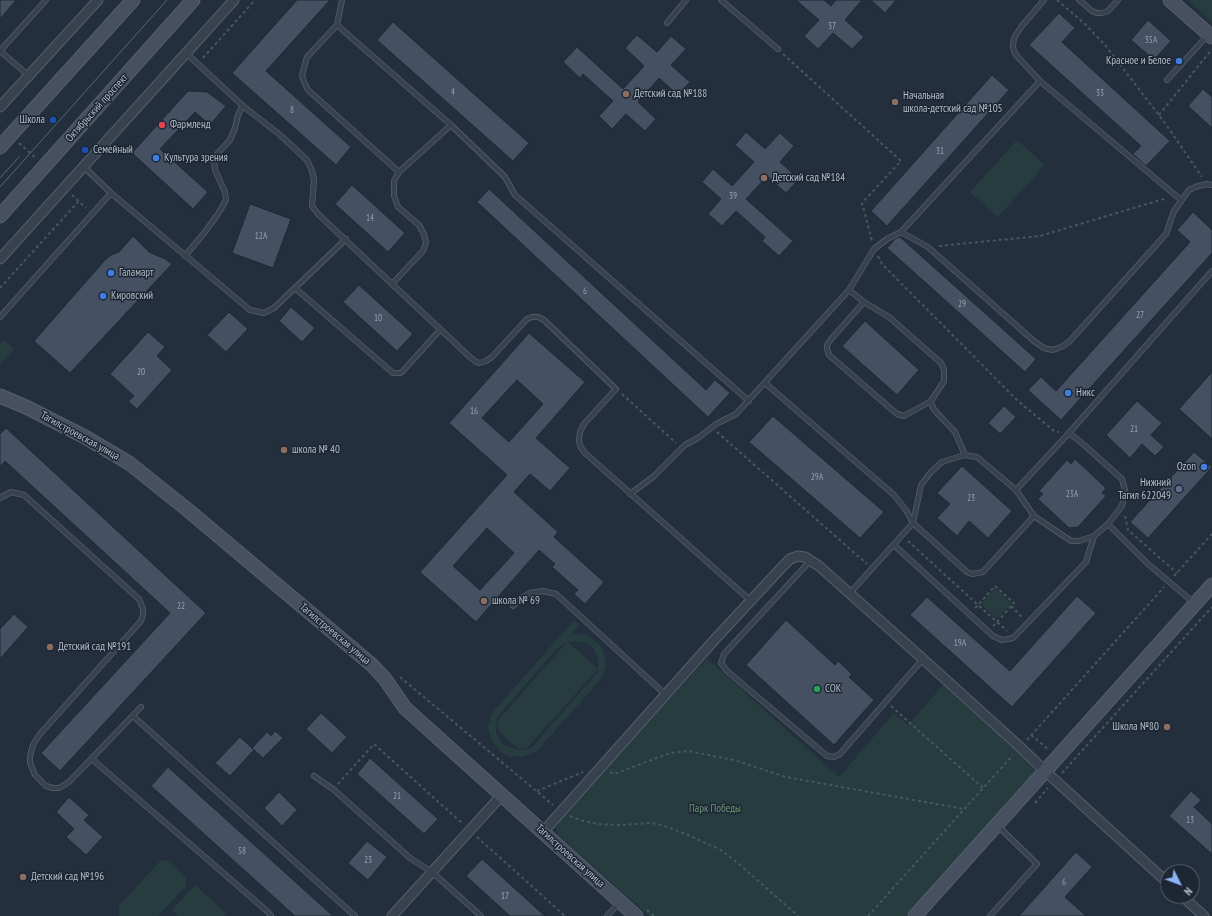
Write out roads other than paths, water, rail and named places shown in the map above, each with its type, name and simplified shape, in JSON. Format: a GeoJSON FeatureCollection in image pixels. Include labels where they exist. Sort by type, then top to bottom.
{"type":"FeatureCollection","features":[{"type":"Feature","properties":{"kind":"street"},"geometry":{"type":"LineString","coordinates":[[0,107],[98,0]]}},
{"type":"Feature","properties":{"kind":"street"},"geometry":{"type":"LineString","coordinates":[[0,147],[133,0]]}},
{"type":"Feature","properties":{"kind":"street","name":"Октябрьский проспект"},"geometry":{"type":"LineString","coordinates":[[0,216],[193,0]]}},
{"type":"Feature","properties":{"kind":"street"},"geometry":{"type":"LineString","coordinates":[[0,259],[234,0]]}},
{"type":"Feature","properties":{"kind":"street"},"geometry":{"type":"LineString","coordinates":[[1170,0],[1210,35]]}},
{"type":"Feature","properties":{"kind":"street","name":"Тагилстроевская улица"},"geometry":{"type":"LineString","coordinates":[[0,396],[26,407],[84,437],[129,463],[195,516],[372,664],[385,679],[405,708],[636,916]]}},
{"type":"Feature","properties":{"kind":"street"},"geometry":{"type":"LineString","coordinates":[[544,832],[751,601],[790,559],[798,556],[805,557],[819,566],[1160,876]]}},
{"type":"Feature","properties":{"kind":"street"},"geometry":{"type":"LineString","coordinates":[[915,916],[1212,585]]}},
{"type":"Feature","properties":{"kind":"street"},"geometry":{"type":"LineString","coordinates":[[392,916],[502,795]]}},
{"type":"Feature","properties":{"kind":"street"},"geometry":{"type":"LineString","coordinates":[[1191,904],[1204,916]]}},
{"type":"Feature","properties":{"kind":"lane"},"geometry":{"type":"LineString","coordinates":[[28,75],[0,51],[46,0]]}},
{"type":"Feature","properties":{"kind":"lane"},"geometry":{"type":"LineString","coordinates":[[342,0],[337,25],[307,57],[302,75],[304,82],[308,90],[399,172]]}},
{"type":"Feature","properties":{"kind":"lane"},"geometry":{"type":"LineString","coordinates":[[667,23],[686,0]]}},
{"type":"Feature","properties":{"kind":"lane"},"geometry":{"type":"LineString","coordinates":[[721,0],[778,49]]}},
{"type":"Feature","properties":{"kind":"lane"},"geometry":{"type":"LineString","coordinates":[[1044,0],[1021,27],[1014,38],[1013,46],[1016,55],[1040,81],[1181,200]]}},
{"type":"Feature","properties":{"kind":"lane"},"geometry":{"type":"LineString","coordinates":[[1079,0],[1092,11],[1102,13],[1108,11],[1118,0]]}},
{"type":"Feature","properties":{"kind":"lane"},"geometry":{"type":"LineString","coordinates":[[337,25],[451,125],[505,177],[515,195],[749,401]]}},
{"type":"Feature","properties":{"kind":"lane"},"geometry":{"type":"LineString","coordinates":[[1167,80],[1210,35]]}},
{"type":"Feature","properties":{"kind":"lane"},"geometry":{"type":"LineString","coordinates":[[186,53],[244,106],[279,134],[307,160],[314,180],[312,206],[318,214],[440,330],[476,362],[480,363],[492,357],[527,319],[538,317],[544,320],[616,389],[584,424],[580,432],[580,446],[585,453],[630,494],[751,601]]}},
{"type":"Feature","properties":{"kind":"lane"},"geometry":{"type":"LineString","coordinates":[[630,494],[653,477],[682,448],[712,427],[736,414],[749,401],[849,290],[874,249],[887,239],[902,232],[1040,81]]}},
{"type":"Feature","properties":{"kind":"lane"},"geometry":{"type":"LineString","coordinates":[[185,256],[211,224],[226,200],[225,192],[215,170],[214,159],[230,140],[238,115],[244,106]]}},
{"type":"Feature","properties":{"kind":"lane"},"geometry":{"type":"LineString","coordinates":[[392,284],[423,251],[426,243],[424,234],[419,226],[398,207],[394,196],[394,181],[399,172],[451,125]]}},
{"type":"Feature","properties":{"kind":"lane"},"geometry":{"type":"LineString","coordinates":[[84,167],[111,193],[250,310],[264,313],[269,311],[346,239]]}},
{"type":"Feature","properties":{"kind":"lane"},"geometry":{"type":"LineString","coordinates":[[902,232],[928,247],[1035,342],[1044,348],[1053,350],[1061,348],[1069,342],[1166,234],[1174,211],[1189,190],[1198,186],[1210,185]]}},
{"type":"Feature","properties":{"kind":"lane"},"geometry":{"type":"LineString","coordinates":[[0,317],[111,193]]}},
{"type":"Feature","properties":{"kind":"lane"},"geometry":{"type":"LineString","coordinates":[[1016,490],[1069,433],[1212,271]]}},
{"type":"Feature","properties":{"kind":"lane"},"geometry":{"type":"LineString","coordinates":[[295,288],[393,373],[400,374],[440,330]]}},
{"type":"Feature","properties":{"kind":"lane"},"geometry":{"type":"LineString","coordinates":[[849,290],[864,302],[889,317],[941,363],[944,370],[944,381],[932,401],[904,416],[897,414],[829,355],[827,345],[864,302]]}},
{"type":"Feature","properties":{"kind":"lane"},"geometry":{"type":"LineString","coordinates":[[765,383],[894,495],[906,510],[914,524],[967,572],[972,574],[983,572],[1034,516]]}},
{"type":"Feature","properties":{"kind":"lane"},"geometry":{"type":"LineString","coordinates":[[932,401],[933,408],[955,432],[965,455]]}},
{"type":"Feature","properties":{"kind":"lane"},"geometry":{"type":"LineString","coordinates":[[850,594],[914,524],[921,485],[931,472],[942,462],[965,455],[977,457],[1016,490],[1034,516],[1071,541],[1079,541],[1094,536],[1108,524],[1122,506],[1125,490],[1122,479],[1069,433]]}},
{"type":"Feature","properties":{"kind":"lane"},"geometry":{"type":"LineString","coordinates":[[0,498],[11,492],[24,495],[139,599],[142,604],[143,615],[141,621],[40,734],[33,745],[30,763],[35,775],[46,786],[53,788],[59,788],[69,782],[92,760],[141,707]]}},
{"type":"Feature","properties":{"kind":"lane"},"geometry":{"type":"LineString","coordinates":[[1108,524],[1169,582],[1195,604]]}},
{"type":"Feature","properties":{"kind":"lane"},"geometry":{"type":"LineString","coordinates":[[894,546],[993,636],[1002,640],[1014,637],[1086,562],[1094,536]]}},
{"type":"Feature","properties":{"kind":"lane"},"geometry":{"type":"LineString","coordinates":[[811,560],[724,654],[721,663],[727,671],[830,757],[834,757],[840,754],[923,659]]}},
{"type":"Feature","properties":{"kind":"lane"},"geometry":{"type":"LineString","coordinates":[[513,606],[521,598],[530,593],[542,591],[556,594],[666,695]]}},
{"type":"Feature","properties":{"kind":"lane"},"geometry":{"type":"LineString","coordinates":[[133,716],[355,916]]}},
{"type":"Feature","properties":{"kind":"lane"},"geometry":{"type":"LineString","coordinates":[[92,760],[271,916]]}},
{"type":"Feature","properties":{"kind":"lane"},"geometry":{"type":"LineString","coordinates":[[314,776],[333,789],[410,858],[432,872],[481,916]]}},
{"type":"Feature","properties":{"kind":"lane"},"geometry":{"type":"LineString","coordinates":[[990,916],[1037,864],[996,825]]}},
{"type":"Feature","properties":{"kind":"lane"},"geometry":{"type":"LineString","coordinates":[[607,916],[620,902]]}},
{"type":"Feature","properties":{"kind":"tram line"},"geometry":{"type":"LineString","coordinates":[[0,187],[167,0]]}},
{"type":"Feature","properties":{"kind":"tram line"},"geometry":{"type":"LineString","coordinates":[[0,178],[19,157]]}},
{"type":"Feature","properties":{"kind":"place","name":"Красное и Белое"},"geometry":{"type":"Point","coordinates":[1179,61]}},
{"type":"Feature","properties":{"kind":"place","name":"Детский сад №188"},"geometry":{"type":"Point","coordinates":[626,94]}},
{"type":"Feature","properties":{"kind":"place","name":"Начальная школа-детский сад №105"},"geometry":{"type":"Point","coordinates":[895,102]}},
{"type":"Feature","properties":{"kind":"place","name":"Школа"},"geometry":{"type":"Point","coordinates":[53,120]}},
{"type":"Feature","properties":{"kind":"place","name":"Фармленд"},"geometry":{"type":"Point","coordinates":[162,125]}},
{"type":"Feature","properties":{"kind":"place","name":"Семейный"},"geometry":{"type":"Point","coordinates":[85,150]}},
{"type":"Feature","properties":{"kind":"place","name":"Культура зрения"},"geometry":{"type":"Point","coordinates":[156,158]}},
{"type":"Feature","properties":{"kind":"place","name":"Детский сад №184"},"geometry":{"type":"Point","coordinates":[764,178]}},
{"type":"Feature","properties":{"kind":"place","name":"Галамарт"},"geometry":{"type":"Point","coordinates":[111,273]}},
{"type":"Feature","properties":{"kind":"place","name":"Кировский"},"geometry":{"type":"Point","coordinates":[103,296]}},
{"type":"Feature","properties":{"kind":"place","name":"Никс"},"geometry":{"type":"Point","coordinates":[1068,393]}},
{"type":"Feature","properties":{"kind":"place","name":"школа № 40"},"geometry":{"type":"Point","coordinates":[284,450]}},
{"type":"Feature","properties":{"kind":"place","name":"Ozon"},"geometry":{"type":"Point","coordinates":[1204,467]}},
{"type":"Feature","properties":{"kind":"place","name":"Нижний Тагил 622049"},"geometry":{"type":"Point","coordinates":[1179,489]}},
{"type":"Feature","properties":{"kind":"place","name":"школа № 69"},"geometry":{"type":"Point","coordinates":[484,601]}},
{"type":"Feature","properties":{"kind":"place","name":"Детский сад №191"},"geometry":{"type":"Point","coordinates":[50,647]}},
{"type":"Feature","properties":{"kind":"place","name":"СОК"},"geometry":{"type":"Point","coordinates":[817,689]}},
{"type":"Feature","properties":{"kind":"place","name":"Школа №80"},"geometry":{"type":"Point","coordinates":[1167,727]}},
{"type":"Feature","properties":{"kind":"place","name":"Детский сад №196"},"geometry":{"type":"Point","coordinates":[23,877]}},
{"type":"Feature","properties":{"kind":"park label","name":"Парк Победы"},"geometry":{"type":"Point","coordinates":[715,809]}}]}
